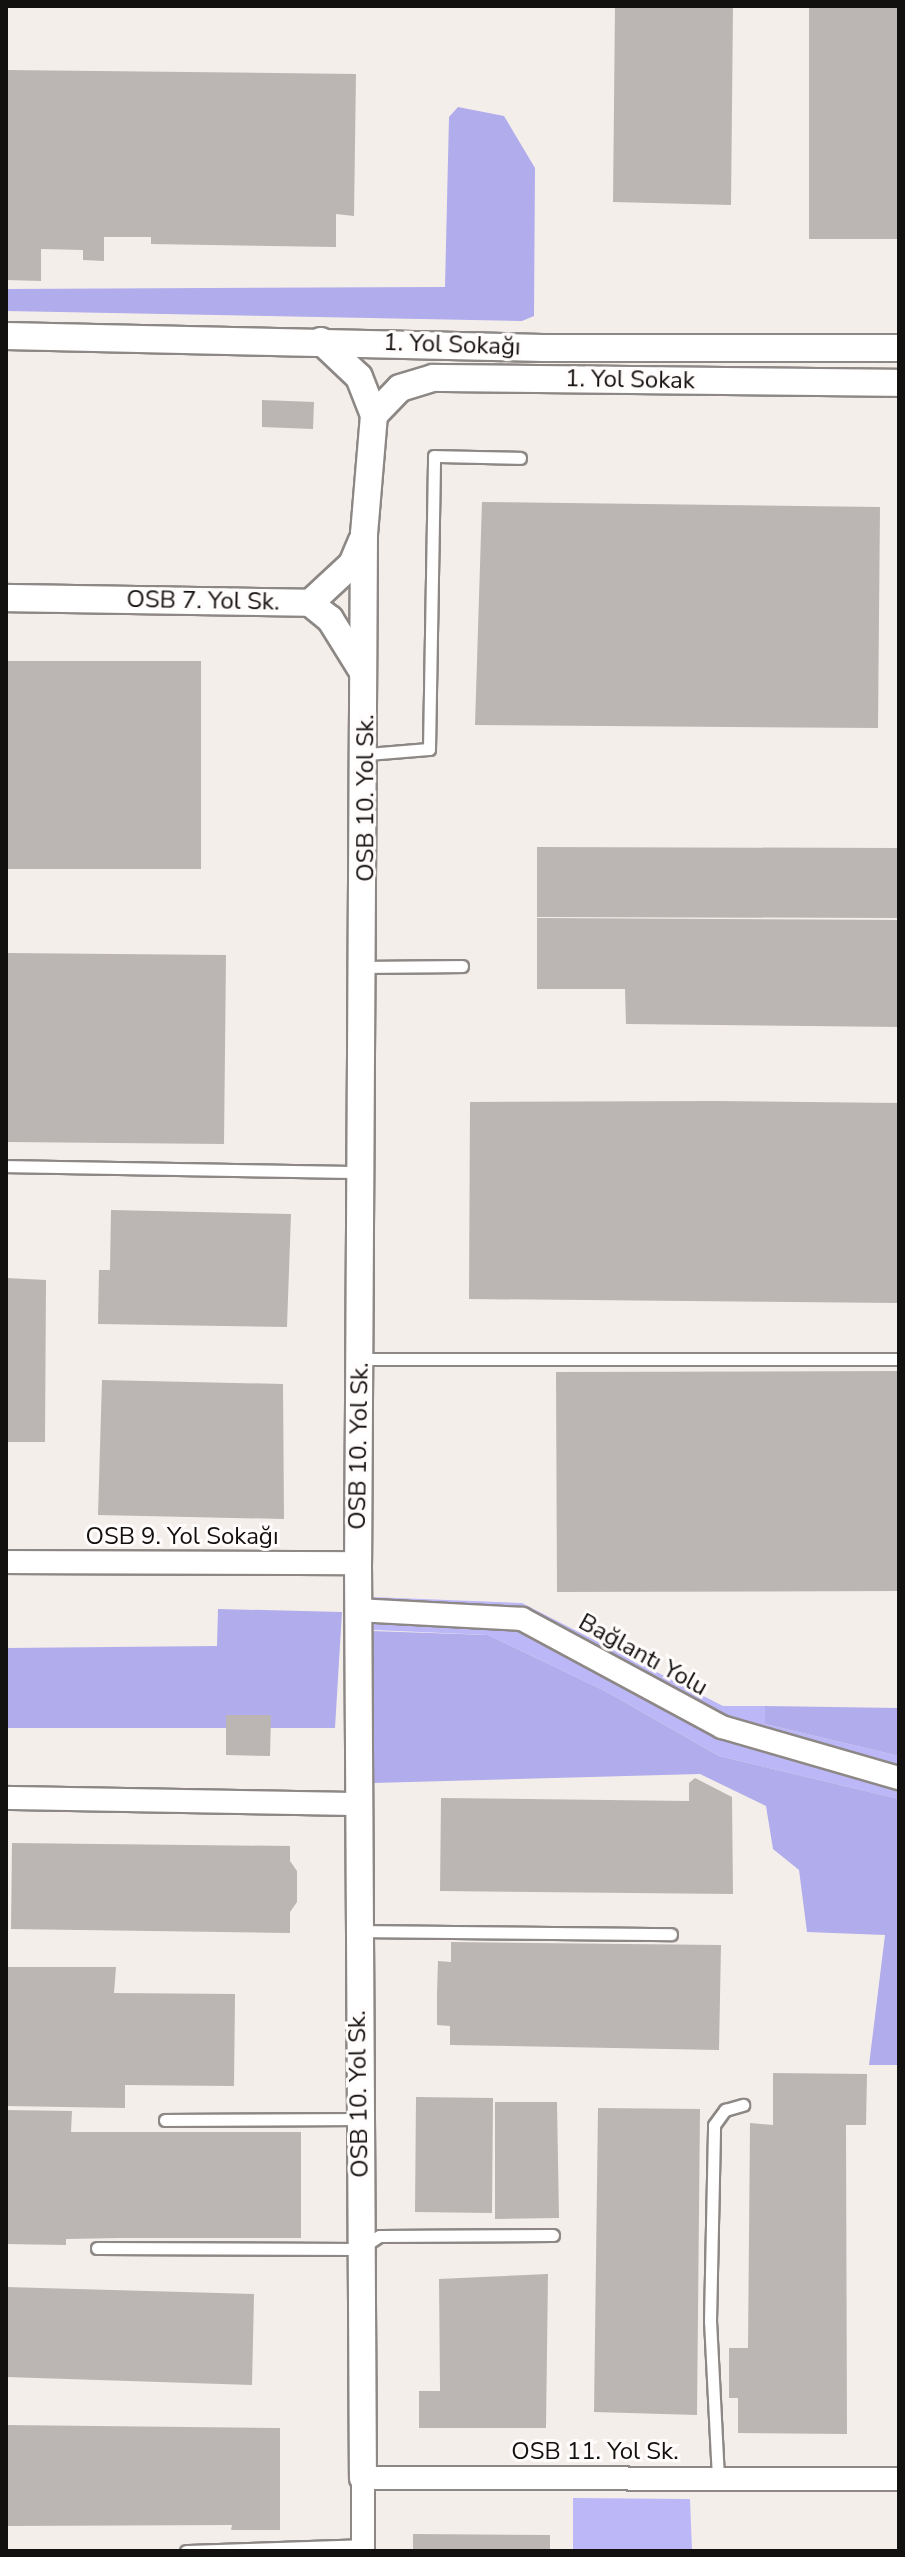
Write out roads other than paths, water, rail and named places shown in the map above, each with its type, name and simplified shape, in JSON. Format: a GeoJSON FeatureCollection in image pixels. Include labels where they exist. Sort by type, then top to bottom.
{"type":"FeatureCollection","features":[{"type":"Feature","properties":{"kind":"street","name":"1. Yol Sokağı"},"geometry":{"type":"LineString","coordinates":[[6,336],[543,348],[899,348]]}},
{"type":"Feature","properties":{"kind":"street"},"geometry":{"type":"LineString","coordinates":[[321,341],[359,377],[374,415]]}},
{"type":"Feature","properties":{"kind":"street"},"geometry":{"type":"LineString","coordinates":[[543,348],[543,379]]}},
{"type":"Feature","properties":{"kind":"street","name":"1. Yol Sokak"},"geometry":{"type":"LineString","coordinates":[[374,415],[400,388],[433,378],[899,383]]}},
{"type":"Feature","properties":{"kind":"street","name":"OSB 10. Yol Sk."},"geometry":{"type":"LineString","coordinates":[[363,2478],[356,1931],[367,754],[364,534],[374,415]]}},
{"type":"Feature","properties":{"kind":"street","name":"OSB 7. Yol Sk."},"geometry":{"type":"LineString","coordinates":[[6,598],[310,603],[352,564],[364,534]]}},
{"type":"Feature","properties":{"kind":"street"},"geometry":{"type":"LineString","coordinates":[[310,603],[347,641],[366,678]]}},
{"type":"Feature","properties":{"kind":"street","name":"OSB 9. Yol Sokağı"},"geometry":{"type":"LineString","coordinates":[[6,1562],[358,1563]]}},
{"type":"Feature","properties":{"kind":"street","name":"Bağlantı Yolu"},"geometry":{"type":"LineString","coordinates":[[358,1610],[522,1619],[722,1727],[899,1778]]}},
{"type":"Feature","properties":{"kind":"street"},"geometry":{"type":"LineString","coordinates":[[6,1798],[357,1804]]}},
{"type":"Feature","properties":{"kind":"street"},"geometry":{"type":"LineString","coordinates":[[363,2478],[363,2548]]}},
{"type":"Feature","properties":{"kind":"street","name":"OSB 11. Yol Sk."},"geometry":{"type":"LineString","coordinates":[[363,2478],[899,2479]]}},
{"type":"Feature","properties":{"kind":"lane"},"geometry":{"type":"LineString","coordinates":[[367,754],[429,749],[434,456],[520,458]]}},
{"type":"Feature","properties":{"kind":"lane"},"geometry":{"type":"LineString","coordinates":[[364,967],[462,966]]}},
{"type":"Feature","properties":{"kind":"lane"},"geometry":{"type":"LineString","coordinates":[[6,1166],[362,1172]]}},
{"type":"Feature","properties":{"kind":"lane"},"geometry":{"type":"LineString","coordinates":[[360,1359],[899,1359]]}},
{"type":"Feature","properties":{"kind":"lane"},"geometry":{"type":"LineString","coordinates":[[356,1931],[671,1934]]}},
{"type":"Feature","properties":{"kind":"lane"},"geometry":{"type":"LineString","coordinates":[[718,2478],[710,2321],[714,2125],[725,2110],[743,2105]]}},
{"type":"Feature","properties":{"kind":"lane"},"geometry":{"type":"LineString","coordinates":[[165,2120],[360,2119]]}},
{"type":"Feature","properties":{"kind":"lane"},"geometry":{"type":"LineString","coordinates":[[97,2248],[360,2249],[379,2236],[553,2235]]}},
{"type":"Feature","properties":{"kind":"lane"},"geometry":{"type":"LineString","coordinates":[[186,2551],[363,2548]]}}]}
